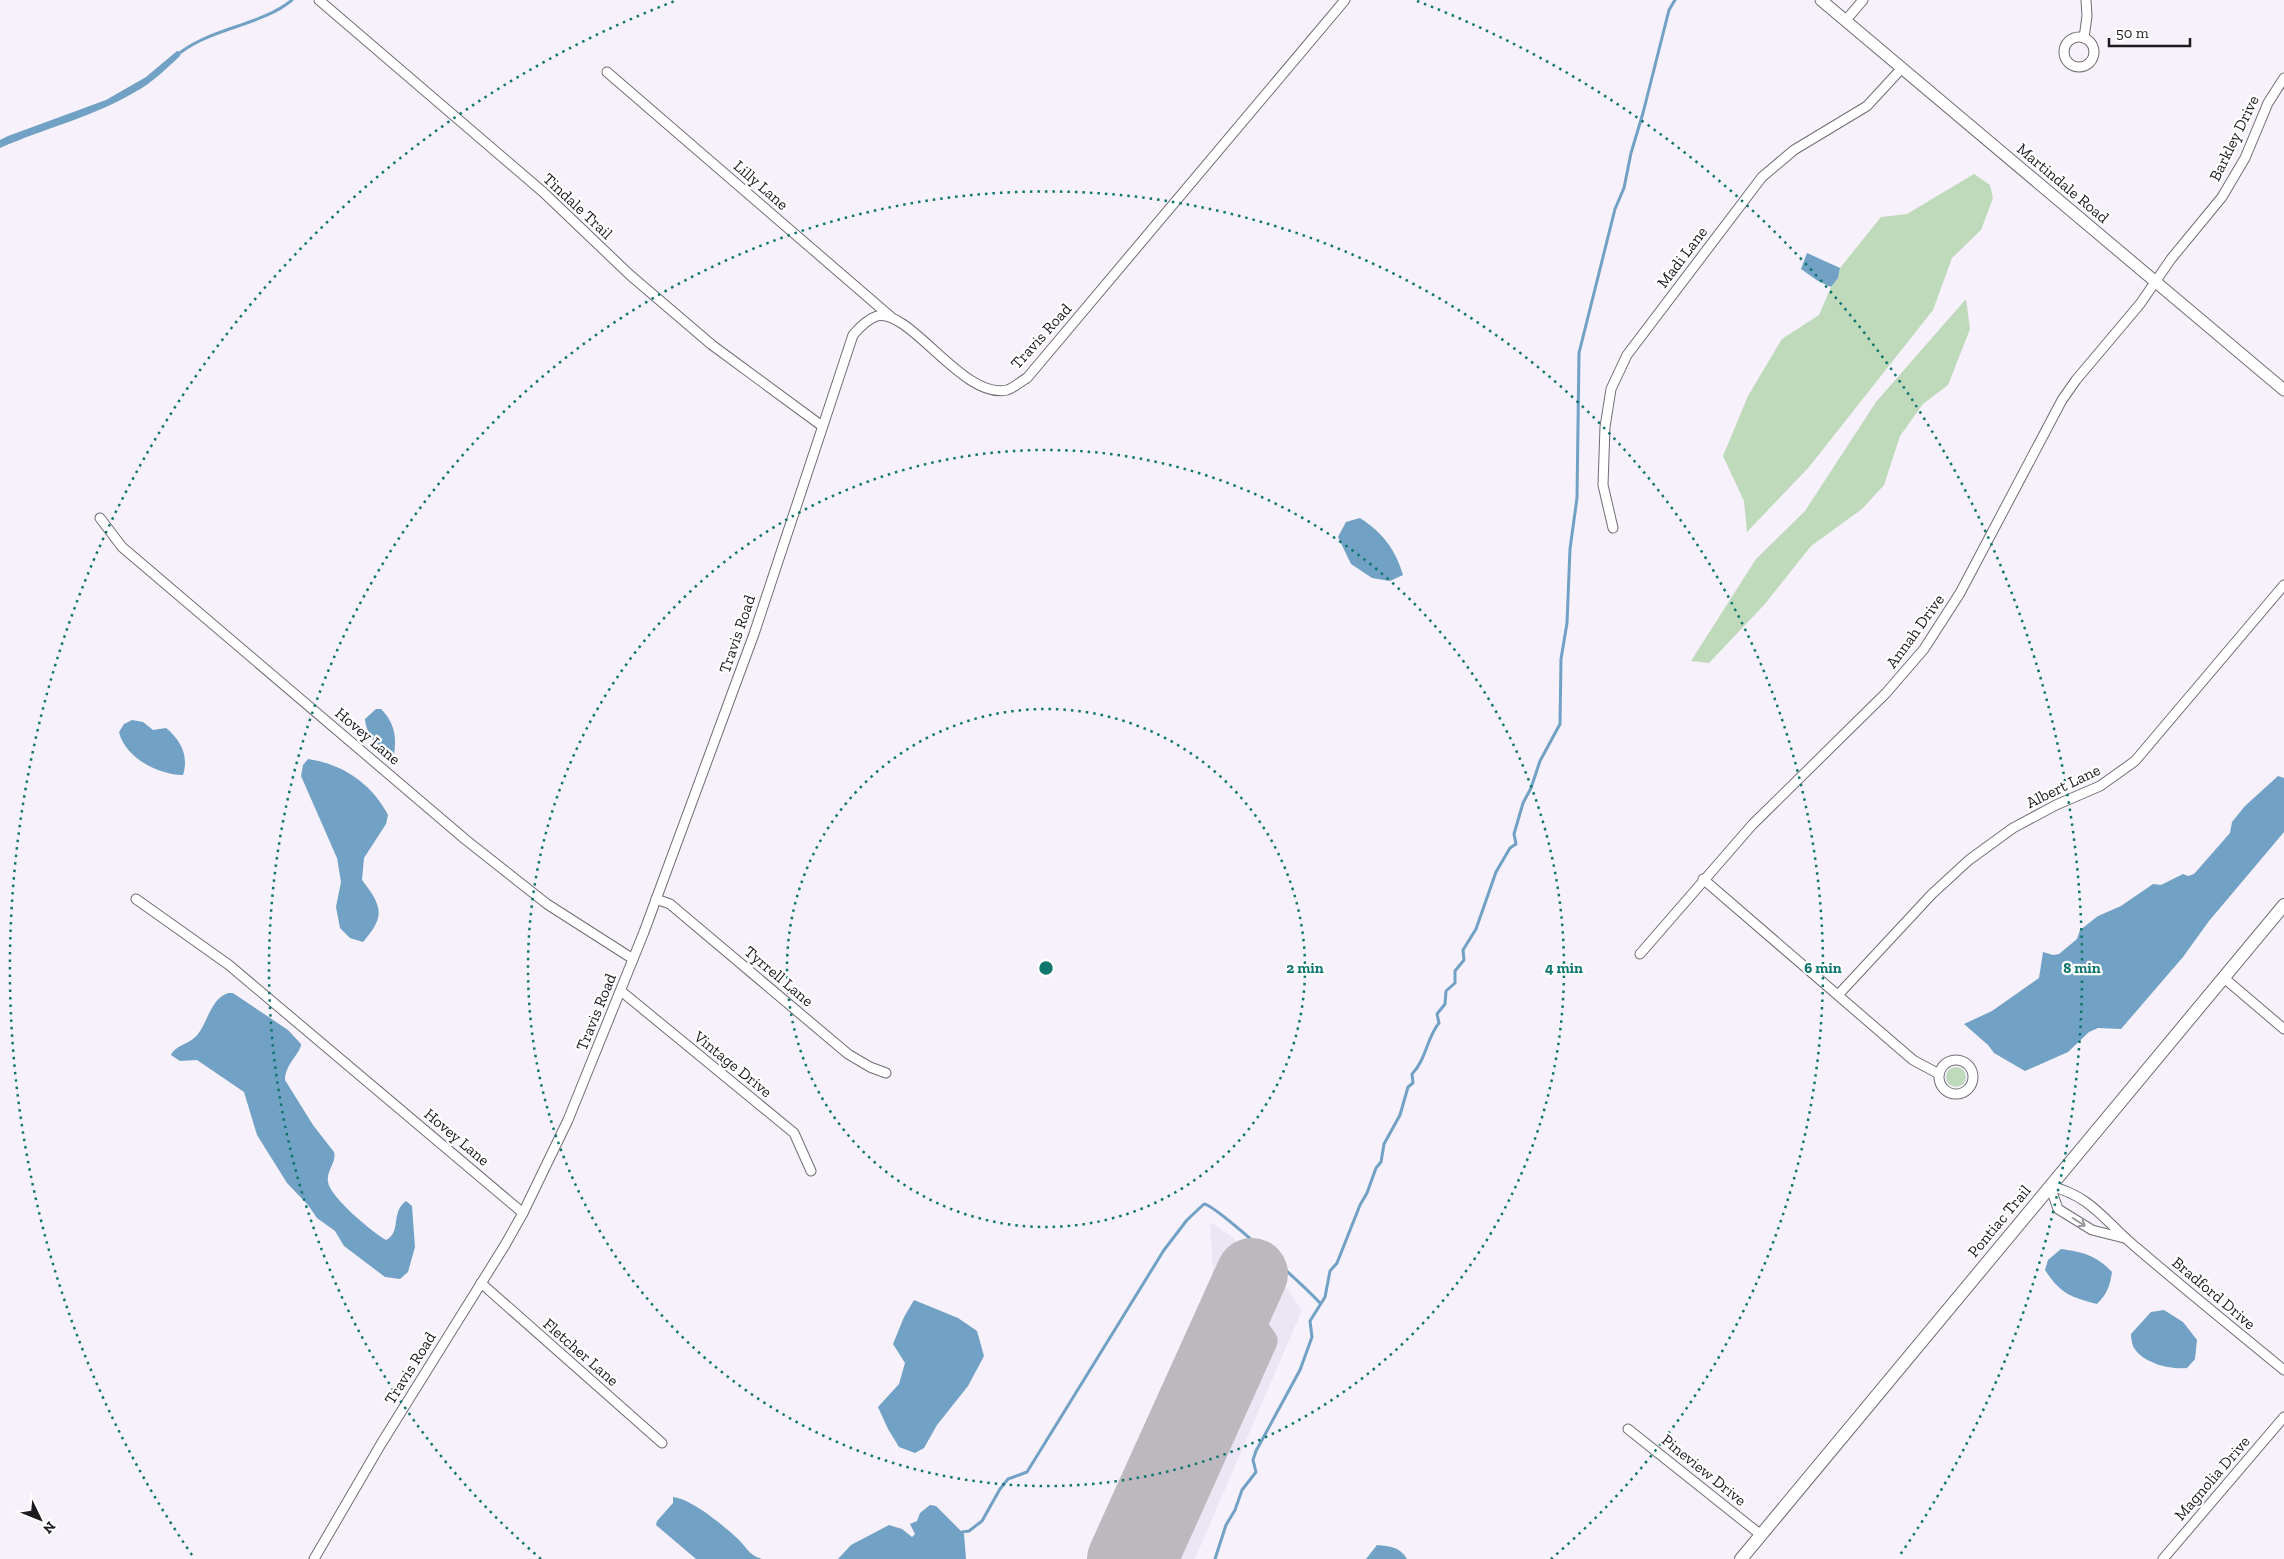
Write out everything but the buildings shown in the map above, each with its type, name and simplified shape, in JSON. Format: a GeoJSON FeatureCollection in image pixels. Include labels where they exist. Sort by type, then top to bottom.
{"type":"FeatureCollection","features":[{"type":"Feature","properties":{"kind":"main road","name":"Pontiac Trail"},"geometry":{"type":"LineString","coordinates":[[1741,1559],[2284,905]]}},
{"type":"Feature","properties":{"kind":"street","name":"Tindale Trail"},"geometry":{"type":"LineString","coordinates":[[320,0],[544,192],[630,275],[712,345],[822,426]]}},
{"type":"Feature","properties":{"kind":"street","name":"Travis Road"},"geometry":{"type":"LineString","coordinates":[[314,1559],[380,1444],[523,1213],[568,1120],[621,991],[754,634],[853,335],[861,326],[877,316],[886,316],[982,386],[994,390],[1008,390],[1027,378],[1344,0]]}},
{"type":"Feature","properties":{"kind":"street","name":"Martindale Road"},"geometry":{"type":"LineString","coordinates":[[1821,0],[2284,390]]}},
{"type":"Feature","properties":{"kind":"street"},"geometry":{"type":"LineString","coordinates":[[1846,20],[1862,0]]}},
{"type":"Feature","properties":{"kind":"street"},"geometry":{"type":"LineString","coordinates":[[2084,38],[2087,16],[2086,0]]}},
{"type":"Feature","properties":{"kind":"street","name":"Madi Lane"},"geometry":{"type":"LineString","coordinates":[[1613,528],[1603,485],[1605,427],[1611,389],[1627,356],[1762,177],[1794,150],[1867,106],[1902,68]]}},
{"type":"Feature","properties":{"kind":"street","name":"Lilly Lane"},"geometry":{"type":"LineString","coordinates":[[607,72],[895,321]]}},
{"type":"Feature","properties":{"kind":"street","name":"Barkley Drive"},"geometry":{"type":"LineString","coordinates":[[2155,282],[2230,184],[2245,158],[2268,103],[2284,78]]}},
{"type":"Feature","properties":{"kind":"street","name":"Annah Drive"},"geometry":{"type":"LineString","coordinates":[[1640,954],[1703,879],[1776,800],[1886,693],[1924,649],[1960,593],[2062,400],[2155,282]]}},
{"type":"Feature","properties":{"kind":"street","name":"Hovey Lane"},"geometry":{"type":"LineString","coordinates":[[100,518],[122,548],[466,840],[547,904],[633,959]]}},
{"type":"Feature","properties":{"kind":"street","name":"Albert Lane"},"geometry":{"type":"LineString","coordinates":[[1838,995],[1928,898],[1969,860],[2013,828],[2048,809],[2100,786],[2134,761],[2284,585]]}},
{"type":"Feature","properties":{"kind":"street"},"geometry":{"type":"LineString","coordinates":[[1703,879],[1913,1060],[1939,1074]]}},
{"type":"Feature","properties":{"kind":"street","name":"Hovey Lane"},"geometry":{"type":"LineString","coordinates":[[136,899],[229,965],[523,1213]]}},
{"type":"Feature","properties":{"kind":"street","name":"Tyrrell Lane"},"geometry":{"type":"LineString","coordinates":[[656,899],[670,904],[848,1054],[870,1067],[886,1073]]}},
{"type":"Feature","properties":{"kind":"street"},"geometry":{"type":"LineString","coordinates":[[2224,978],[2284,1029]]}},
{"type":"Feature","properties":{"kind":"street","name":"Vintage Drive"},"geometry":{"type":"LineString","coordinates":[[621,991],[794,1133],[811,1171]]}},
{"type":"Feature","properties":{"kind":"street","name":"Bradford Drive"},"geometry":{"type":"LineString","coordinates":[[2050,1186],[2058,1208],[2092,1230],[2124,1238]]}},
{"type":"Feature","properties":{"kind":"street","name":"Bradford Drive"},"geometry":{"type":"LineString","coordinates":[[2050,1186],[2070,1191],[2099,1212],[2124,1238],[2284,1370]]}},
{"type":"Feature","properties":{"kind":"street","name":"Fletcher Lane"},"geometry":{"type":"LineString","coordinates":[[481,1283],[662,1443]]}},
{"type":"Feature","properties":{"kind":"street","name":"Magnolia Drive"},"geometry":{"type":"LineString","coordinates":[[2163,1559],[2284,1417]]}},
{"type":"Feature","properties":{"kind":"street","name":"Pineview Drive"},"geometry":{"type":"LineString","coordinates":[[1628,1429],[1761,1535]]}},
{"type":"Feature","properties":{"kind":"shaded area"},"geometry":{"type":"Polygon","coordinates":[[[1212,1223],[1233,1238],[1238,1246],[1281,1274],[1281,1281],[1302,1310],[1195,1559],[1091,1559],[1173,1378],[1209,1293],[1213,1270],[1210,1225],[1212,1223]]]}},
{"type":"Feature","properties":{"kind":"green space"},"geometry":{"type":"Polygon","coordinates":[[[1974,174],[1990,185],[1993,198],[1981,230],[1952,258],[1933,310],[1809,467],[1747,532],[1744,501],[1723,456],[1748,396],[1782,339],[1819,315],[1831,287],[1838,278],[1840,268],[1881,217],[1907,214],[1974,174]]]}},
{"type":"Feature","properties":{"kind":"green space"},"geometry":{"type":"Polygon","coordinates":[[[1966,299],[1970,329],[1948,385],[1923,404],[1900,436],[1884,485],[1862,509],[1811,546],[1764,605],[1709,663],[1691,661],[1756,559],[1805,511],[1876,402],[1966,299]]]}},
{"type":"Feature","properties":{"kind":"green space"},"geometry":{"type":"Polygon","coordinates":[[[1956,1067],[1963,1070],[1966,1077],[1963,1084],[1956,1087],[1949,1084],[1946,1077],[1949,1070],[1956,1067]]]}},
{"type":"Feature","properties":{"kind":"water"},"geometry":{"type":"Polygon","coordinates":[[[177,51],[181,52],[180,56],[164,71],[119,101],[0,148],[0,140],[8,136],[106,100],[146,77],[177,51]]]}},
{"type":"Feature","properties":{"kind":"water"},"geometry":{"type":"Polygon","coordinates":[[[1807,253],[1840,268],[1838,278],[1831,287],[1818,281],[1801,269],[1807,253]]]}},
{"type":"Feature","properties":{"kind":"water"},"geometry":{"type":"Polygon","coordinates":[[[1360,518],[1387,542],[1396,557],[1403,575],[1390,581],[1372,578],[1351,564],[1338,537],[1346,522],[1360,518]]]}},
{"type":"Feature","properties":{"kind":"water"},"geometry":{"type":"Polygon","coordinates":[[[376,709],[381,709],[390,720],[392,726],[395,739],[393,760],[378,747],[366,725],[365,719],[376,709]]]}},
{"type":"Feature","properties":{"kind":"water"},"geometry":{"type":"Polygon","coordinates":[[[132,720],[143,722],[153,730],[166,728],[176,738],[184,755],[185,768],[183,775],[164,772],[154,768],[144,763],[128,750],[119,732],[124,724],[132,720]]]}},
{"type":"Feature","properties":{"kind":"water"},"geometry":{"type":"Polygon","coordinates":[[[308,759],[333,766],[355,777],[374,794],[388,815],[386,824],[364,858],[362,880],[374,897],[379,911],[375,925],[363,942],[350,938],[340,928],[336,907],[341,882],[337,858],[301,776],[303,765],[308,759]]]}},
{"type":"Feature","properties":{"kind":"water"},"geometry":{"type":"Polygon","coordinates":[[[2278,776],[2284,778],[2284,832],[2209,921],[2183,957],[2121,1029],[2098,1028],[2089,1032],[2068,1052],[2025,1071],[1994,1053],[1988,1045],[1964,1024],[1992,1011],[2039,978],[2043,952],[2053,955],[2059,954],[2077,939],[2080,930],[2098,916],[2121,906],[2153,884],[2161,885],[2183,874],[2188,876],[2194,874],[2230,833],[2232,822],[2245,806],[2278,776]]]}},
{"type":"Feature","properties":{"kind":"water"},"geometry":{"type":"Polygon","coordinates":[[[233,993],[288,1030],[301,1044],[290,1064],[285,1080],[313,1125],[334,1152],[335,1156],[328,1182],[336,1196],[371,1230],[386,1240],[394,1232],[398,1211],[401,1206],[406,1201],[412,1206],[415,1247],[408,1272],[400,1279],[385,1277],[344,1246],[335,1231],[317,1218],[308,1205],[287,1183],[257,1135],[244,1092],[197,1060],[180,1061],[171,1055],[176,1049],[198,1034],[214,1005],[222,996],[233,993]]]}},
{"type":"Feature","properties":{"kind":"water"},"geometry":{"type":"Polygon","coordinates":[[[2061,1249],[2088,1255],[2112,1272],[2108,1290],[2097,1304],[2067,1293],[2056,1284],[2045,1270],[2048,1260],[2061,1249]]]}},
{"type":"Feature","properties":{"kind":"water"},"geometry":{"type":"Polygon","coordinates":[[[914,1300],[958,1318],[977,1331],[984,1356],[968,1386],[937,1425],[924,1448],[915,1453],[899,1447],[878,1407],[899,1384],[905,1363],[893,1344],[904,1317],[914,1300]]]}},
{"type":"Feature","properties":{"kind":"water"},"geometry":{"type":"Polygon","coordinates":[[[2164,1310],[2183,1322],[2197,1340],[2195,1359],[2187,1368],[2173,1368],[2149,1361],[2137,1352],[2133,1346],[2131,1334],[2151,1312],[2164,1310]]]}},
{"type":"Feature","properties":{"kind":"water"},"geometry":{"type":"Polygon","coordinates":[[[673,1497],[689,1503],[707,1514],[738,1539],[751,1553],[762,1559],[696,1559],[656,1525],[657,1521],[673,1503],[673,1497]]]}},
{"type":"Feature","properties":{"kind":"water"},"geometry":{"type":"Polygon","coordinates":[[[930,1505],[936,1506],[964,1534],[966,1559],[838,1559],[851,1545],[889,1525],[902,1529],[912,1537],[915,1534],[910,1524],[917,1521],[920,1513],[930,1505]]]}},
{"type":"Feature","properties":{"kind":"water"},"geometry":{"type":"Polygon","coordinates":[[[1377,1545],[1394,1548],[1407,1559],[1366,1559],[1377,1545]]]}},
{"type":"Feature","properties":{"kind":"waterway"},"geometry":{"type":"LineString","coordinates":[[181,52],[208,37],[267,15],[292,0]]}},
{"type":"Feature","properties":{"kind":"waterway"},"geometry":{"type":"LineString","coordinates":[[1215,1559],[1226,1525],[1235,1510],[1242,1490],[1256,1472],[1253,1460],[1256,1451],[1300,1370],[1312,1337],[1310,1321],[1325,1297],[1330,1271],[1337,1263],[1376,1168],[1381,1162],[1384,1144],[1400,1115],[1408,1087],[1413,1083],[1412,1074],[1417,1068],[1439,1023],[1437,1014],[1445,1004],[1446,991],[1455,983],[1455,971],[1464,960],[1463,950],[1476,929],[1496,872],[1510,848],[1516,844],[1514,834],[1523,803],[1531,788],[1540,761],[1560,724],[1561,659],[1567,623],[1570,549],[1577,498],[1579,353],[1615,209],[1624,188],[1631,153],[1669,10],[1675,0]]}},
{"type":"Feature","properties":{"kind":"waterway"},"geometry":{"type":"LineString","coordinates":[[962,1532],[969,1531],[982,1521],[1000,1489],[1008,1479],[1027,1472],[1164,1250],[1187,1220],[1204,1204],[1243,1232],[1320,1303]]}},
{"type":"Feature","properties":{"kind":"taxiway"},"geometry":{"type":"LineString","coordinates":[[1165,1559],[1263,1341],[1253,1327],[1234,1315]]}},
{"type":"Feature","properties":{"kind":"taxiway"},"geometry":{"type":"LineString","coordinates":[[1212,1364],[1246,1379]]}},
{"type":"Feature","properties":{"kind":"runway"},"geometry":{"type":"LineString","coordinates":[[1123,1559],[1252,1274]]}}]}
